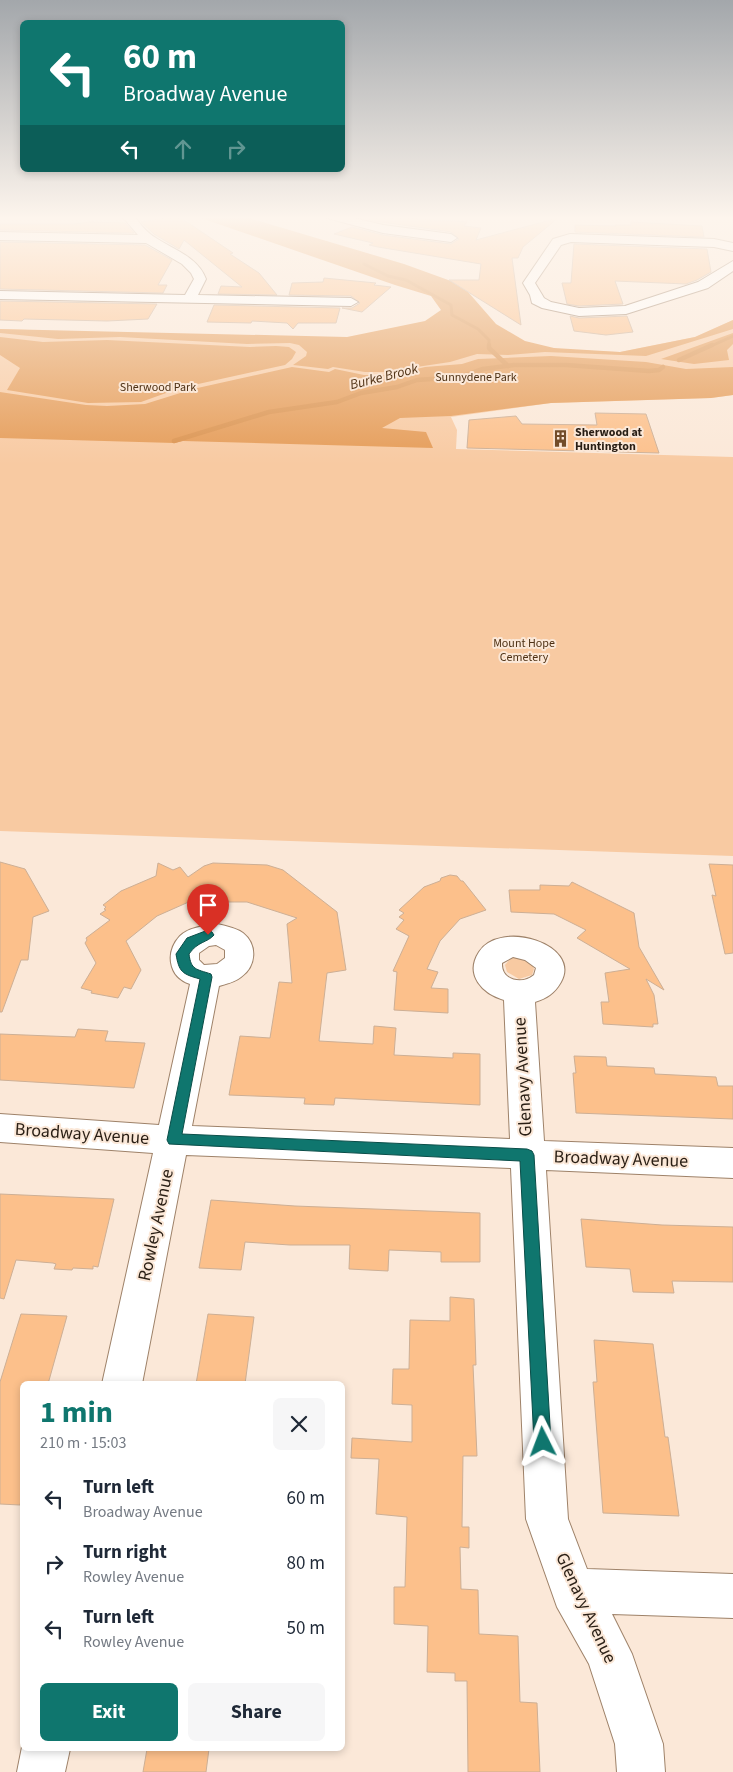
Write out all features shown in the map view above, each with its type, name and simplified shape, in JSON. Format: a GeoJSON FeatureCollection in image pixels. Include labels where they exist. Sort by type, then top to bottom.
{"type":"FeatureCollection","features":[{"type":"Feature","properties":{"kind":"street"},"geometry":{"type":"LineString","coordinates":[[174,299],[352,302]]}},
{"type":"Feature","properties":{"kind":"street"},"geometry":{"type":"LineString","coordinates":[[537,299],[547,305],[579,312],[626,310],[660,299]]}},
{"type":"Feature","properties":{"kind":"street","name":"Rowley Avenue"},"geometry":{"type":"LineString","coordinates":[[123,1381],[174,1140],[206,977]]}},
{"type":"Feature","properties":{"kind":"street","name":"Glenavy Avenue"},"geometry":{"type":"LineString","coordinates":[[518,992],[547,1518],[573,1591],[609,1654],[639,1744],[641,1772]]}},
{"type":"Feature","properties":{"kind":"street","name":"Broadway Avenue"},"geometry":{"type":"LineString","coordinates":[[0,1128],[174,1140],[733,1163]]}},
{"type":"Feature","properties":{"kind":"street"},"geometry":{"type":"LineString","coordinates":[[573,1591],[733,1596]]}},
{"type":"Feature","properties":{"kind":"street"},"geometry":{"type":"LineString","coordinates":[[41,1772],[46,1751]]}},
{"type":"Feature","properties":{"kind":"green space"},"geometry":{"type":"Polygon","coordinates":[[[433,299],[474,299],[496,324],[525,341],[554,348],[620,352],[695,337],[733,320],[733,329],[646,356],[545,352],[508,355],[477,354],[450,362],[383,372],[293,365],[306,356],[307,352],[299,345],[290,343],[247,344],[120,337],[58,339],[0,333],[0,329],[347,337],[425,321],[441,310],[433,299]]]}},
{"type":"Feature","properties":{"kind":"green space","name":"Mount Hope Cemetery"},"geometry":{"type":"Polygon","coordinates":[[[733,320],[733,395],[711,398],[551,403],[451,417],[457,430],[456,449],[733,457],[733,856],[0,831],[0,329],[620,352],[695,337],[733,320]]]}},
{"type":"Feature","properties":{"kind":"green space"},"geometry":{"type":"Polygon","coordinates":[[[733,333],[733,344],[727,350],[729,360],[694,364],[661,359],[733,333]]]}},
{"type":"Feature","properties":{"kind":"green space","name":"Sherwood Park"},"geometry":{"type":"Polygon","coordinates":[[[0,337],[43,342],[107,340],[250,347],[276,346],[289,347],[296,352],[285,365],[180,388],[141,402],[88,403],[7,390],[20,368],[0,355],[0,337]]]}},
{"type":"Feature","properties":{"kind":"green space","name":"Sunnydene Park"},"geometry":{"type":"Polygon","coordinates":[[[551,356],[646,362],[686,369],[733,367],[733,395],[711,398],[551,403],[451,416],[400,418],[382,428],[426,432],[433,448],[0,438],[0,392],[86,405],[145,404],[193,389],[292,367],[329,372],[335,369],[364,375],[392,375],[425,367],[462,364],[478,359],[551,356]]]}},
{"type":"Feature","properties":{"kind":"green space"},"geometry":{"type":"Polygon","coordinates":[[[510,959],[529,961],[534,969],[532,975],[519,979],[507,972],[505,965],[510,959]]]}},
{"type":"Feature","properties":{"kind":"building"},"geometry":{"type":"Polygon","coordinates":[[[354,299],[377,299],[362,312],[342,308],[352,308],[360,303],[354,299]]]}},
{"type":"Feature","properties":{"kind":"building"},"geometry":{"type":"Polygon","coordinates":[[[479,299],[517,299],[521,325],[479,299]]]}},
{"type":"Feature","properties":{"kind":"building"},"geometry":{"type":"Polygon","coordinates":[[[566,299],[621,299],[623,304],[579,306],[567,304],[566,299]]]}},
{"type":"Feature","properties":{"kind":"building"},"geometry":{"type":"Polygon","coordinates":[[[0,301],[157,304],[148,319],[107,321],[24,319],[22,321],[0,320],[0,301]]]}},
{"type":"Feature","properties":{"kind":"building"},"geometry":{"type":"Polygon","coordinates":[[[214,305],[340,308],[336,323],[298,323],[293,329],[287,323],[252,321],[251,323],[207,322],[214,305]]]}},
{"type":"Feature","properties":{"kind":"building"},"geometry":{"type":"Polygon","coordinates":[[[570,316],[579,318],[627,316],[633,332],[606,335],[574,331],[570,316]]]}},
{"type":"Feature","properties":{"kind":"building","name":"Sherwood at Huntington"},"geometry":{"type":"Polygon","coordinates":[[[595,413],[646,414],[659,453],[467,448],[469,420],[516,416],[522,424],[597,425],[595,413]]]}},
{"type":"Feature","properties":{"kind":"building"},"geometry":{"type":"Polygon","coordinates":[[[0,862],[25,869],[49,911],[33,917],[28,960],[21,960],[2,1012],[0,1012],[0,862]]]}},
{"type":"Feature","properties":{"kind":"building"},"geometry":{"type":"Polygon","coordinates":[[[158,863],[173,870],[180,867],[188,877],[204,866],[213,863],[267,865],[283,870],[337,912],[346,970],[327,973],[319,1041],[373,1044],[374,1026],[396,1028],[394,1055],[453,1058],[453,1053],[480,1054],[480,1105],[335,1098],[334,1105],[304,1104],[305,1098],[229,1095],[240,1036],[270,1038],[279,982],[292,983],[287,924],[297,918],[247,902],[220,902],[218,889],[157,916],[126,941],[141,970],[131,989],[124,987],[118,998],[91,993],[92,991],[81,988],[96,963],[85,943],[86,938],[110,920],[100,914],[106,910],[104,909],[106,907],[103,905],[121,891],[156,876],[158,863]]]}},
{"type":"Feature","properties":{"kind":"building"},"geometry":{"type":"Polygon","coordinates":[[[709,864],[733,865],[733,953],[725,954],[712,895],[716,896],[709,864]]]}},
{"type":"Feature","properties":{"kind":"building"},"geometry":{"type":"Polygon","coordinates":[[[450,875],[457,876],[463,881],[486,910],[460,919],[440,941],[427,969],[438,972],[431,988],[448,989],[448,1013],[394,1010],[397,972],[393,971],[409,936],[396,929],[404,920],[399,917],[404,913],[399,910],[424,887],[450,875]]]}},
{"type":"Feature","properties":{"kind":"building"},"geometry":{"type":"Polygon","coordinates":[[[572,882],[634,913],[639,947],[664,990],[646,979],[654,995],[658,1024],[653,1024],[653,1027],[603,1024],[601,1002],[609,1002],[605,973],[630,969],[577,938],[586,930],[554,914],[511,912],[509,890],[540,890],[540,885],[569,886],[572,882]]]}},
{"type":"Feature","properties":{"kind":"building"},"geometry":{"type":"Polygon","coordinates":[[[78,1029],[108,1031],[105,1041],[145,1043],[134,1088],[0,1080],[0,1034],[75,1037],[78,1029]]]}},
{"type":"Feature","properties":{"kind":"building"},"geometry":{"type":"Polygon","coordinates":[[[574,1056],[606,1057],[607,1066],[654,1068],[655,1074],[716,1077],[718,1086],[733,1086],[733,1119],[576,1113],[573,1073],[576,1073],[574,1056]]]}},
{"type":"Feature","properties":{"kind":"building"},"geometry":{"type":"Polygon","coordinates":[[[0,1194],[114,1199],[98,1267],[93,1266],[93,1269],[73,1268],[72,1270],[54,1269],[56,1264],[53,1263],[16,1260],[4,1299],[0,1298],[0,1194]]]}},
{"type":"Feature","properties":{"kind":"building"},"geometry":{"type":"Polygon","coordinates":[[[211,1200],[295,1206],[480,1213],[480,1262],[441,1262],[441,1252],[389,1250],[388,1271],[349,1269],[350,1245],[290,1245],[245,1242],[241,1270],[199,1268],[211,1200]]]}},
{"type":"Feature","properties":{"kind":"building"},"geometry":{"type":"Polygon","coordinates":[[[581,1219],[662,1225],[733,1227],[733,1282],[672,1281],[674,1293],[633,1292],[630,1269],[586,1267],[581,1219]]]}},
{"type":"Feature","properties":{"kind":"building"},"geometry":{"type":"Polygon","coordinates":[[[450,1297],[474,1299],[476,1365],[473,1365],[477,1456],[463,1456],[462,1527],[469,1527],[469,1548],[460,1547],[461,1589],[478,1590],[479,1634],[518,1636],[520,1702],[537,1703],[540,1772],[468,1772],[467,1681],[455,1681],[455,1673],[427,1672],[428,1626],[394,1624],[394,1587],[405,1587],[407,1517],[376,1514],[379,1459],[351,1458],[352,1438],[412,1442],[412,1405],[392,1404],[393,1369],[409,1369],[410,1320],[450,1321],[450,1297]]]}},
{"type":"Feature","properties":{"kind":"building"},"geometry":{"type":"Polygon","coordinates":[[[21,1314],[67,1316],[49,1381],[20,1381],[20,1505],[0,1504],[0,1382],[21,1314]]]}},
{"type":"Feature","properties":{"kind":"building"},"geometry":{"type":"Polygon","coordinates":[[[208,1314],[254,1317],[245,1381],[197,1381],[208,1314]]]}},
{"type":"Feature","properties":{"kind":"building"},"geometry":{"type":"Polygon","coordinates":[[[594,1340],[653,1344],[665,1437],[668,1437],[679,1516],[603,1513],[593,1382],[597,1382],[594,1340]]]}},
{"type":"Feature","properties":{"kind":"building"},"geometry":{"type":"Polygon","coordinates":[[[147,1751],[209,1751],[206,1772],[143,1772],[147,1751]]]}},
{"type":"Feature","properties":{"kind":"waterway"},"geometry":{"type":"LineString","coordinates":[[440,299],[451,305],[452,315],[478,329],[489,340],[489,348],[508,366]]}},
{"type":"Feature","properties":{"kind":"waterway","name":"Burke Brook"},"geometry":{"type":"LineString","coordinates":[[709,347],[733,336]]}},
{"type":"Feature","properties":{"kind":"waterway","name":"Burke Brook"},"geometry":{"type":"LineString","coordinates":[[679,360],[712,345]]}},
{"type":"Feature","properties":{"kind":"waterway","name":"Burke Brook"},"geometry":{"type":"LineString","coordinates":[[508,366],[566,365],[649,371],[659,370],[663,367]]}},
{"type":"Feature","properties":{"kind":"waterway","name":"Burke Brook"},"geometry":{"type":"LineString","coordinates":[[174,441],[269,412],[337,402],[361,393],[397,387],[417,380],[460,377],[483,369],[508,366]]}},
{"type":"Feature","properties":{"kind":"place","name":"Sherwood at Huntington"},"geometry":{"type":"Point","coordinates":[561,439]}},
{"type":"Feature","properties":{"kind":"route"},"geometry":{"type":"LineString","coordinates":[[208,935],[192,941],[182,954],[182,960],[190,972],[206,977],[174,1140],[527,1155],[543,1442]]}}]}
